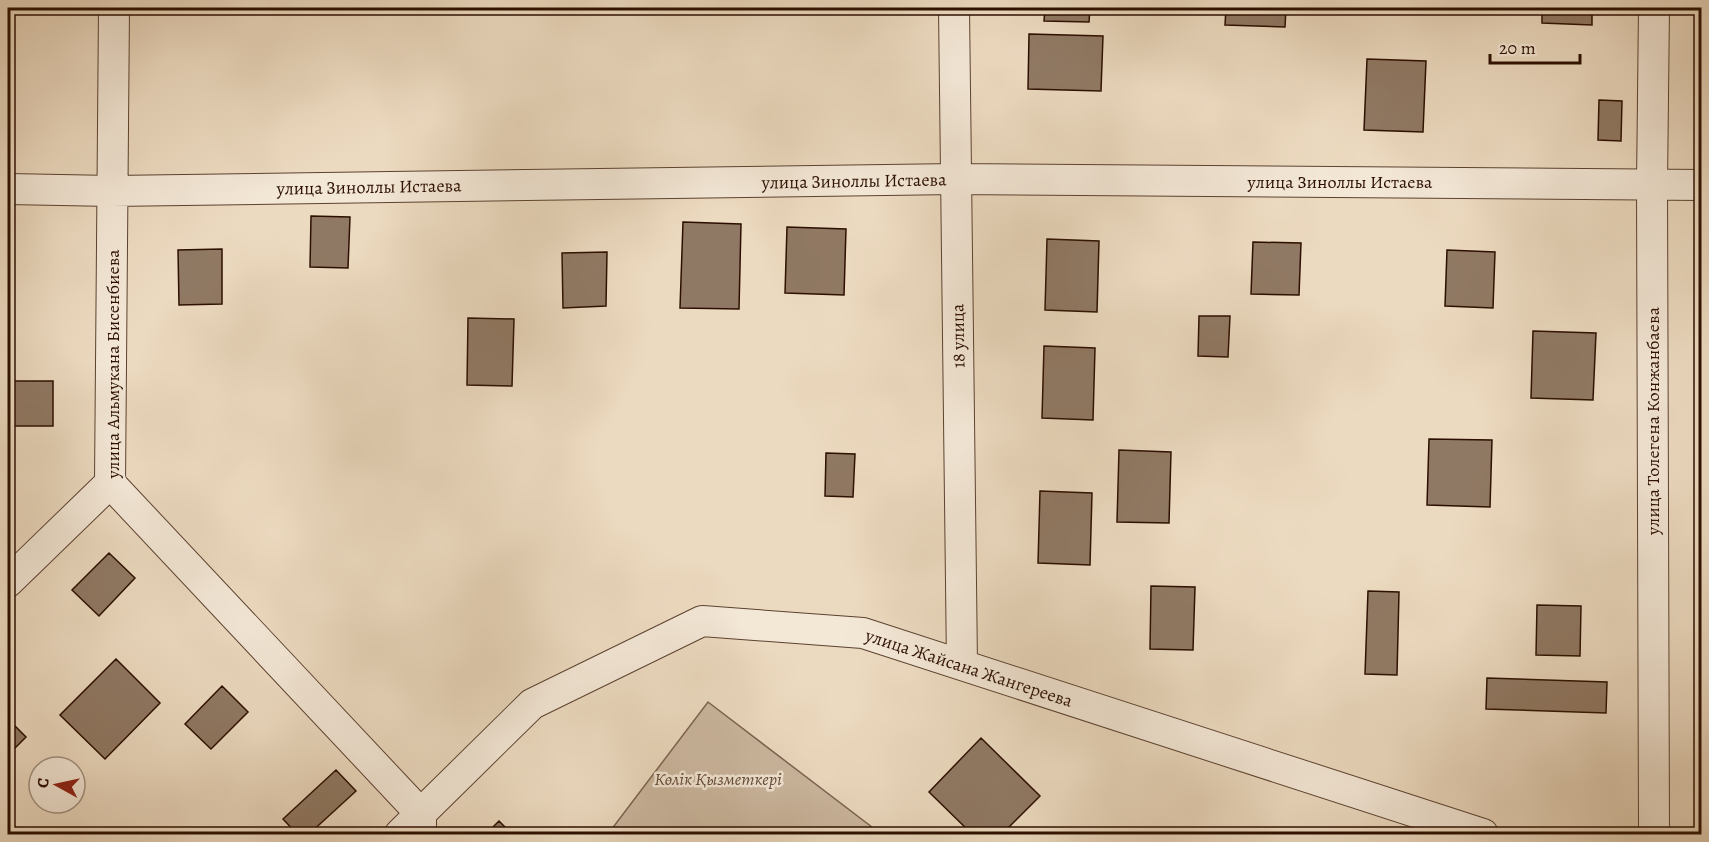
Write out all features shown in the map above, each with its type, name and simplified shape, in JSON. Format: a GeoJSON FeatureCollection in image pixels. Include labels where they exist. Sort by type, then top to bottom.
{"type":"FeatureCollection","features":[{"type":"Feature","properties":{"kind":"street","name":"улица Альмукана Бисенбиева"},"geometry":{"type":"LineString","coordinates":[[114,8],[110,483],[414,828]]}},
{"type":"Feature","properties":{"kind":"street","name":"18 улица"},"geometry":{"type":"LineString","coordinates":[[954,8],[962,665]]}},
{"type":"Feature","properties":{"kind":"street","name":"улица Толегена Конжанбаева"},"geometry":{"type":"LineString","coordinates":[[1654,8],[1652,185],[1654,834]]}},
{"type":"Feature","properties":{"kind":"street","name":"улица Зиноллы Истаева"},"geometry":{"type":"LineString","coordinates":[[8,189],[112,191],[956,179],[1701,184]]}},
{"type":"Feature","properties":{"kind":"street"},"geometry":{"type":"LineString","coordinates":[[8,582],[110,483]]}},
{"type":"Feature","properties":{"kind":"street","name":"улица Жайсана Жангереева"},"geometry":{"type":"LineString","coordinates":[[414,828],[532,704],[702,621],[863,633],[1483,834]]}},
{"type":"Feature","properties":{"kind":"green space","name":"Көлік Қызметкері"},"geometry":{"type":"Polygon","coordinates":[[[708,702],[881,834],[608,834],[708,702]]]}},
{"type":"Feature","properties":{"kind":"building"},"geometry":{"type":"Polygon","coordinates":[[[8,8],[34,8],[34,12],[8,11],[8,8]]]}},
{"type":"Feature","properties":{"kind":"building"},"geometry":{"type":"Polygon","coordinates":[[[1045,8],[1090,8],[1089,22],[1044,21],[1045,8]]]}},
{"type":"Feature","properties":{"kind":"building"},"geometry":{"type":"Polygon","coordinates":[[[1226,8],[1286,8],[1285,27],[1225,25],[1226,8]]]}},
{"type":"Feature","properties":{"kind":"building"},"geometry":{"type":"Polygon","coordinates":[[[1354,8],[1424,8],[1424,12],[1354,10],[1354,8]]]}},
{"type":"Feature","properties":{"kind":"building"},"geometry":{"type":"Polygon","coordinates":[[[1542,8],[1592,8],[1592,25],[1542,23],[1542,8]]]}},
{"type":"Feature","properties":{"kind":"building"},"geometry":{"type":"Polygon","coordinates":[[[1029,34],[1103,36],[1101,91],[1028,89],[1029,34]]]}},
{"type":"Feature","properties":{"kind":"building"},"geometry":{"type":"Polygon","coordinates":[[[1367,59],[1426,61],[1423,132],[1364,130],[1367,59]]]}},
{"type":"Feature","properties":{"kind":"building"},"geometry":{"type":"Polygon","coordinates":[[[1599,100],[1622,101],[1621,141],[1598,140],[1599,100]]]}},
{"type":"Feature","properties":{"kind":"building"},"geometry":{"type":"Polygon","coordinates":[[[311,216],[350,217],[348,268],[310,267],[311,216]]]}},
{"type":"Feature","properties":{"kind":"building"},"geometry":{"type":"Polygon","coordinates":[[[683,222],[741,224],[739,309],[680,308],[683,222]]]}},
{"type":"Feature","properties":{"kind":"building"},"geometry":{"type":"Polygon","coordinates":[[[787,227],[846,229],[844,295],[785,293],[787,227]]]}},
{"type":"Feature","properties":{"kind":"building"},"geometry":{"type":"Polygon","coordinates":[[[1047,239],[1099,241],[1097,312],[1045,310],[1047,239]]]}},
{"type":"Feature","properties":{"kind":"building"},"geometry":{"type":"Polygon","coordinates":[[[1253,242],[1301,243],[1299,295],[1251,294],[1253,242]]]}},
{"type":"Feature","properties":{"kind":"building"},"geometry":{"type":"Polygon","coordinates":[[[222,249],[222,304],[179,305],[178,250],[222,249]]]}},
{"type":"Feature","properties":{"kind":"building"},"geometry":{"type":"Polygon","coordinates":[[[1447,250],[1495,252],[1493,308],[1445,306],[1447,250]]]}},
{"type":"Feature","properties":{"kind":"building"},"geometry":{"type":"Polygon","coordinates":[[[607,252],[606,306],[563,308],[562,253],[607,252]]]}},
{"type":"Feature","properties":{"kind":"building"},"geometry":{"type":"Polygon","coordinates":[[[1199,316],[1230,316],[1228,357],[1198,356],[1199,316]]]}},
{"type":"Feature","properties":{"kind":"building"},"geometry":{"type":"Polygon","coordinates":[[[468,318],[514,319],[512,386],[467,385],[468,318]]]}},
{"type":"Feature","properties":{"kind":"building"},"geometry":{"type":"Polygon","coordinates":[[[1533,331],[1596,333],[1593,400],[1531,398],[1533,331]]]}},
{"type":"Feature","properties":{"kind":"building"},"geometry":{"type":"Polygon","coordinates":[[[1044,346],[1095,348],[1093,420],[1042,418],[1044,346]]]}},
{"type":"Feature","properties":{"kind":"building"},"geometry":{"type":"Polygon","coordinates":[[[8,381],[53,381],[53,426],[8,426],[8,381]]]}},
{"type":"Feature","properties":{"kind":"building"},"geometry":{"type":"Polygon","coordinates":[[[1429,439],[1492,440],[1490,507],[1427,505],[1429,439]]]}},
{"type":"Feature","properties":{"kind":"building"},"geometry":{"type":"Polygon","coordinates":[[[1119,450],[1171,452],[1169,523],[1117,522],[1119,450]]]}},
{"type":"Feature","properties":{"kind":"building"},"geometry":{"type":"Polygon","coordinates":[[[826,453],[855,454],[853,497],[825,496],[826,453]]]}},
{"type":"Feature","properties":{"kind":"building"},"geometry":{"type":"Polygon","coordinates":[[[1040,491],[1092,493],[1090,565],[1038,563],[1040,491]]]}},
{"type":"Feature","properties":{"kind":"building"},"geometry":{"type":"Polygon","coordinates":[[[109,553],[135,578],[99,616],[72,590],[109,553]]]}},
{"type":"Feature","properties":{"kind":"building"},"geometry":{"type":"Polygon","coordinates":[[[1151,586],[1195,587],[1193,650],[1150,649],[1151,586]]]}},
{"type":"Feature","properties":{"kind":"building"},"geometry":{"type":"Polygon","coordinates":[[[1368,591],[1399,592],[1397,675],[1365,674],[1368,591]]]}},
{"type":"Feature","properties":{"kind":"building"},"geometry":{"type":"Polygon","coordinates":[[[1537,605],[1581,606],[1580,656],[1536,655],[1537,605]]]}},
{"type":"Feature","properties":{"kind":"building"},"geometry":{"type":"Polygon","coordinates":[[[116,659],[160,703],[105,759],[60,715],[116,659]]]}},
{"type":"Feature","properties":{"kind":"building"},"geometry":{"type":"Polygon","coordinates":[[[1487,678],[1607,682],[1606,713],[1486,709],[1487,678]]]}},
{"type":"Feature","properties":{"kind":"building"},"geometry":{"type":"Polygon","coordinates":[[[222,686],[248,712],[211,749],[185,724],[222,686]]]}},
{"type":"Feature","properties":{"kind":"building"},"geometry":{"type":"Polygon","coordinates":[[[8,719],[26,737],[8,755],[8,719]]]}},
{"type":"Feature","properties":{"kind":"building"},"geometry":{"type":"Polygon","coordinates":[[[981,738],[1040,796],[1002,834],[972,834],[929,792],[981,738]]]}},
{"type":"Feature","properties":{"kind":"building"},"geometry":{"type":"Polygon","coordinates":[[[336,770],[356,791],[309,834],[297,834],[283,819],[336,770]]]}},
{"type":"Feature","properties":{"kind":"building"},"geometry":{"type":"Polygon","coordinates":[[[499,821],[512,834],[486,834],[499,821]]]}}]}
